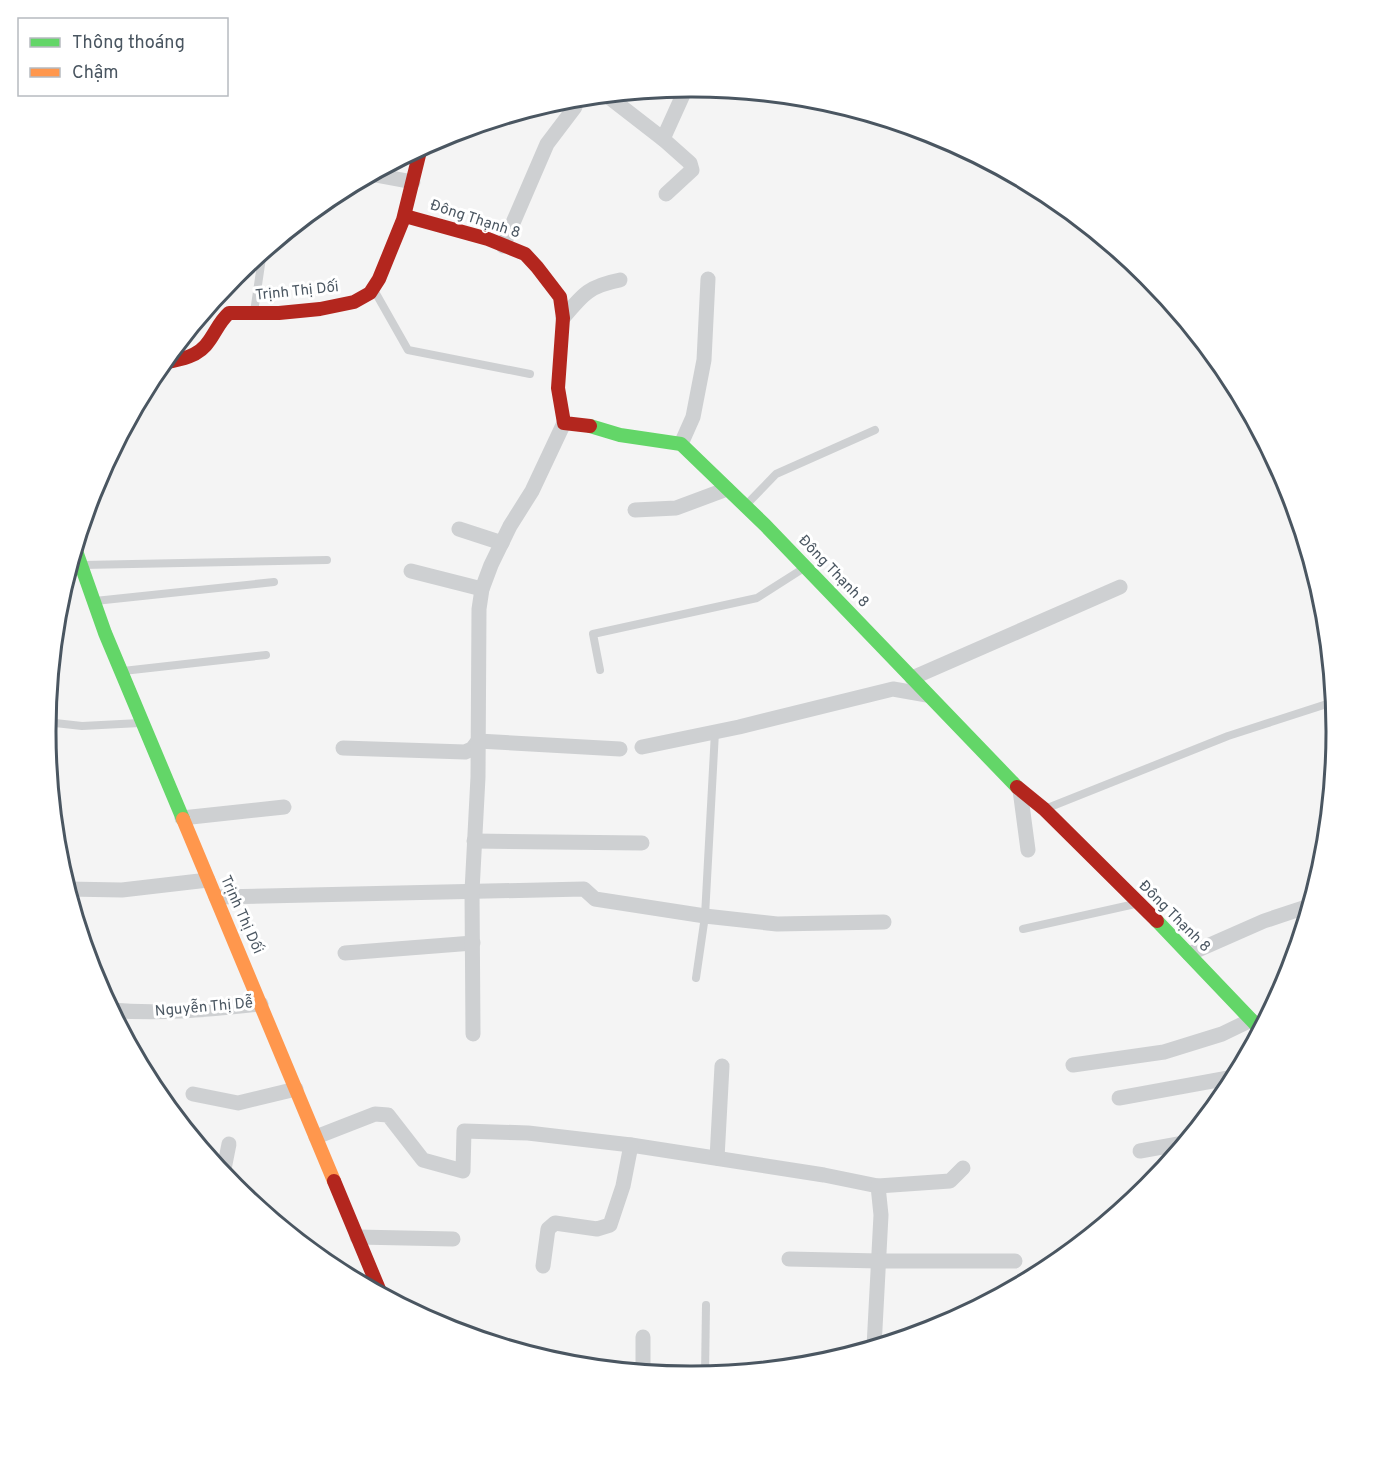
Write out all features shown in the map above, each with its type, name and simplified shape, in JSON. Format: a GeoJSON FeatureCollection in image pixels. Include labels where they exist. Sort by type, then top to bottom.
{"type":"FeatureCollection","features":[{"type":"Feature","properties":{"kind":"street"},"geometry":{"type":"LineString","coordinates":[[663,139],[682,97]]}},
{"type":"Feature","properties":{"kind":"street"},"geometry":{"type":"LineString","coordinates":[[614,101],[690,163],[692,170],[666,194]]}},
{"type":"Feature","properties":{"kind":"street"},"geometry":{"type":"LineString","coordinates":[[503,246],[547,144],[574,108]]}},
{"type":"Feature","properties":{"kind":"street"},"geometry":{"type":"LineString","coordinates":[[373,289],[381,277],[386,258],[405,216],[418,158]]}},
{"type":"Feature","properties":{"kind":"street"},"geometry":{"type":"LineString","coordinates":[[383,176],[413,182]]}},
{"type":"Feature","properties":{"kind":"street","name":"Đông Thạnh 8"},"geometry":{"type":"LineString","coordinates":[[405,216],[488,239],[525,254],[537,267],[560,297],[563,318],[558,388],[564,423]]}},
{"type":"Feature","properties":{"kind":"street"},"geometry":{"type":"LineString","coordinates":[[473,1034],[472,891],[478,777],[479,609],[482,590],[510,526],[532,491],[564,423],[596,427],[640,439],[681,444],[693,417],[704,360],[708,279]]}},
{"type":"Feature","properties":{"kind":"street"},"geometry":{"type":"LineString","coordinates":[[563,318],[582,295],[601,284],[620,280]]}},
{"type":"Feature","properties":{"kind":"street","name":"Trịnh Thị Dối"},"geometry":{"type":"LineString","coordinates":[[177,359],[194,355],[204,347],[212,338],[220,320],[229,313],[305,311],[356,302],[373,289]]}},
{"type":"Feature","properties":{"kind":"street","name":"Đông Thạnh 8"},"geometry":{"type":"LineString","coordinates":[[681,444],[806,567],[1020,789],[1044,809],[1173,936],[1254,1023]]}},
{"type":"Feature","properties":{"kind":"street"},"geometry":{"type":"LineString","coordinates":[[635,510],[676,508],[727,489]]}},
{"type":"Feature","properties":{"kind":"street"},"geometry":{"type":"LineString","coordinates":[[459,529],[502,543]]}},
{"type":"Feature","properties":{"kind":"street","name":"Trịnh Thị Dối"},"geometry":{"type":"LineString","coordinates":[[79,560],[142,723],[376,1283]]}},
{"type":"Feature","properties":{"kind":"street"},"geometry":{"type":"LineString","coordinates":[[411,571],[482,590]]}},
{"type":"Feature","properties":{"kind":"street"},"geometry":{"type":"LineString","coordinates":[[912,678],[1120,587]]}},
{"type":"Feature","properties":{"kind":"street"},"geometry":{"type":"LineString","coordinates":[[642,747],[715,732],[893,689],[927,695]]}},
{"type":"Feature","properties":{"kind":"street"},"geometry":{"type":"LineString","coordinates":[[343,748],[465,752],[472,749],[478,741]]}},
{"type":"Feature","properties":{"kind":"street"},"geometry":{"type":"LineString","coordinates":[[478,741],[620,749]]}},
{"type":"Feature","properties":{"kind":"street"},"geometry":{"type":"LineString","coordinates":[[1020,789],[1028,850]]}},
{"type":"Feature","properties":{"kind":"street"},"geometry":{"type":"LineString","coordinates":[[182,818],[284,807]]}},
{"type":"Feature","properties":{"kind":"street"},"geometry":{"type":"LineString","coordinates":[[474,841],[642,843]]}},
{"type":"Feature","properties":{"kind":"street"},"geometry":{"type":"LineString","coordinates":[[75,889],[122,890],[208,880]]}},
{"type":"Feature","properties":{"kind":"street"},"geometry":{"type":"LineString","coordinates":[[216,897],[584,889],[595,899],[705,916],[777,924],[884,922]]}},
{"type":"Feature","properties":{"kind":"street"},"geometry":{"type":"LineString","coordinates":[[1189,954],[1264,921],[1300,909]]}},
{"type":"Feature","properties":{"kind":"street"},"geometry":{"type":"LineString","coordinates":[[345,953],[473,943]]}},
{"type":"Feature","properties":{"kind":"street","name":"Nguyễn Thị Dễ"},"geometry":{"type":"LineString","coordinates":[[121,1011],[176,1012],[261,1004]]}},
{"type":"Feature","properties":{"kind":"street"},"geometry":{"type":"LineString","coordinates":[[1073,1065],[1164,1052],[1252,1026]]}},
{"type":"Feature","properties":{"kind":"street"},"geometry":{"type":"LineString","coordinates":[[717,1158],[722,1065]]}},
{"type":"Feature","properties":{"kind":"street"},"geometry":{"type":"LineString","coordinates":[[1119,1098],[1221,1079]]}},
{"type":"Feature","properties":{"kind":"street"},"geometry":{"type":"LineString","coordinates":[[194,1094],[238,1103],[296,1089]]}},
{"type":"Feature","properties":{"kind":"street"},"geometry":{"type":"LineString","coordinates":[[316,1137],[375,1114],[388,1115],[423,1160],[463,1171],[464,1131],[528,1133],[631,1145],[824,1175],[878,1186],[950,1181],[963,1168]]}},
{"type":"Feature","properties":{"kind":"street"},"geometry":{"type":"LineString","coordinates":[[225,1163],[229,1144]]}},
{"type":"Feature","properties":{"kind":"street"},"geometry":{"type":"LineString","coordinates":[[543,1266],[548,1229],[555,1223],[597,1229],[610,1225],[623,1186],[631,1145]]}},
{"type":"Feature","properties":{"kind":"street"},"geometry":{"type":"LineString","coordinates":[[1140,1151],[1172,1145]]}},
{"type":"Feature","properties":{"kind":"street"},"geometry":{"type":"LineString","coordinates":[[874,1339],[881,1215],[878,1186]]}},
{"type":"Feature","properties":{"kind":"street"},"geometry":{"type":"LineString","coordinates":[[357,1237],[453,1239]]}},
{"type":"Feature","properties":{"kind":"street"},"geometry":{"type":"LineString","coordinates":[[789,1258],[879,1261],[1015,1261]]}},
{"type":"Feature","properties":{"kind":"street"},"geometry":{"type":"LineString","coordinates":[[643,1337],[643,1364]]}},
{"type":"Feature","properties":{"kind":"lane"},"geometry":{"type":"LineString","coordinates":[[253,314],[261,264]]}},
{"type":"Feature","properties":{"kind":"lane"},"geometry":{"type":"LineString","coordinates":[[373,289],[408,350],[530,374]]}},
{"type":"Feature","properties":{"kind":"lane"},"geometry":{"type":"LineString","coordinates":[[745,506],[776,474],[875,430]]}},
{"type":"Feature","properties":{"kind":"lane"},"geometry":{"type":"LineString","coordinates":[[81,565],[327,560]]}},
{"type":"Feature","properties":{"kind":"lane"},"geometry":{"type":"LineString","coordinates":[[600,670],[593,634],[757,598],[806,567]]}},
{"type":"Feature","properties":{"kind":"lane"},"geometry":{"type":"LineString","coordinates":[[94,601],[274,582]]}},
{"type":"Feature","properties":{"kind":"lane"},"geometry":{"type":"LineString","coordinates":[[122,671],[266,655]]}},
{"type":"Feature","properties":{"kind":"lane"},"geometry":{"type":"LineString","coordinates":[[1044,809],[1228,736],[1325,705]]}},
{"type":"Feature","properties":{"kind":"lane"},"geometry":{"type":"LineString","coordinates":[[56,723],[82,726],[142,723]]}},
{"type":"Feature","properties":{"kind":"lane"},"geometry":{"type":"LineString","coordinates":[[696,978],[705,916],[715,732]]}},
{"type":"Feature","properties":{"kind":"lane"},"geometry":{"type":"LineString","coordinates":[[1023,929],[1137,903]]}},
{"type":"Feature","properties":{"kind":"lane"},"geometry":{"type":"LineString","coordinates":[[705,1366],[706,1305]]}},
{"type":"Feature","properties":{"kind":"traffic: fast"},"geometry":{"type":"LineString","coordinates":[[590,426],[620,435],[681,444],[765,525],[1017,787]]}},
{"type":"Feature","properties":{"kind":"traffic: fast"},"geometry":{"type":"LineString","coordinates":[[79,560],[105,633],[183,819]]}},
{"type":"Feature","properties":{"kind":"traffic: fast"},"geometry":{"type":"LineString","coordinates":[[1157,921],[1254,1023]]}},
{"type":"Feature","properties":{"kind":"traffic: slow"},"geometry":{"type":"LineString","coordinates":[[183,819],[334,1181]]}},
{"type":"Feature","properties":{"kind":"traffic: jam"},"geometry":{"type":"LineString","coordinates":[[176,361],[200,351],[229,313],[279,313],[320,309],[354,302],[370,293],[379,279],[403,220],[418,158]]}},
{"type":"Feature","properties":{"kind":"traffic: jam"},"geometry":{"type":"LineString","coordinates":[[405,216],[488,239],[525,254],[537,267],[560,297],[563,318],[558,388],[564,423],[590,426]]}},
{"type":"Feature","properties":{"kind":"traffic: jam"},"geometry":{"type":"LineString","coordinates":[[1017,787],[1044,809],[1157,921]]}},
{"type":"Feature","properties":{"kind":"traffic: jam"},"geometry":{"type":"LineString","coordinates":[[334,1181],[376,1283]]}}]}
